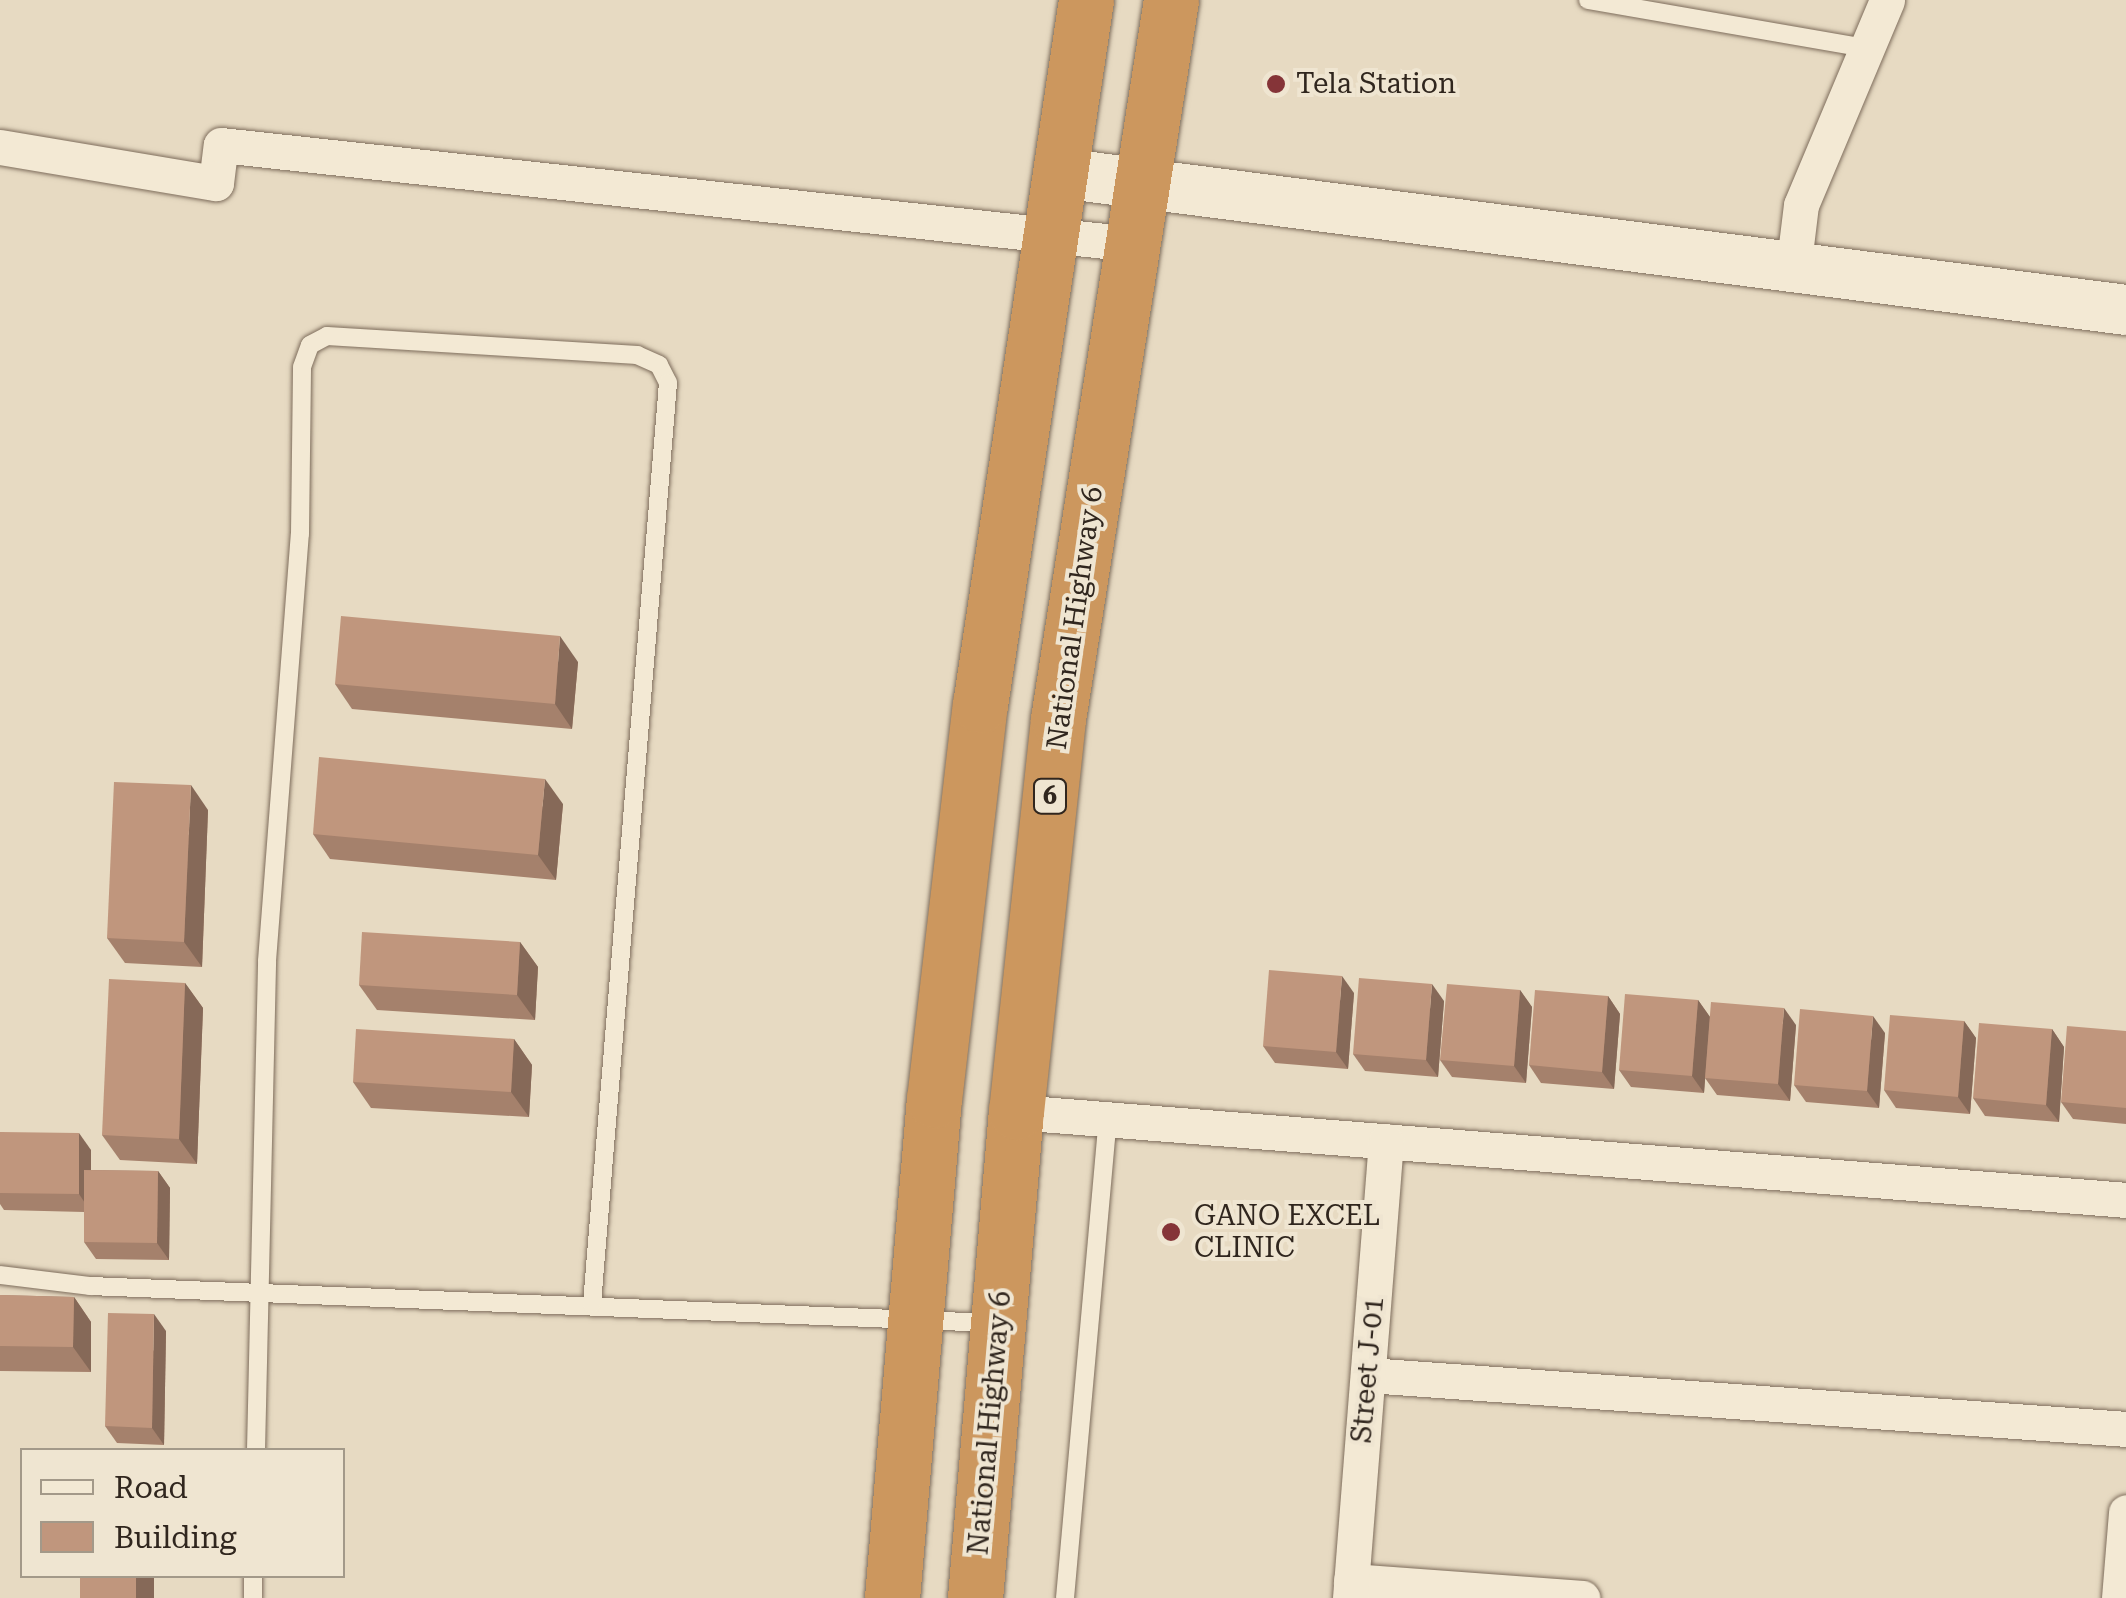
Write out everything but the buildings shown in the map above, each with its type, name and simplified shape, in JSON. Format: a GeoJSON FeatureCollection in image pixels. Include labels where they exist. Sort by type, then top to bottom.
{"type":"FeatureCollection","features":[{"type":"Feature","properties":{"kind":"highway"},"geometry":{"type":"LineString","coordinates":[[892,1598],[915,1318],[980,705],[1086,0]]}},
{"type":"Feature","properties":{"kind":"highway","name":"National Highway 6"},"geometry":{"type":"LineString","coordinates":[[975,1598],[1016,1112],[1058,718],[1170,0]]}},
{"type":"Feature","properties":{"kind":"main road"},"geometry":{"type":"LineString","coordinates":[[1060,173],[2126,310]]}},
{"type":"Feature","properties":{"kind":"street"},"geometry":{"type":"LineString","coordinates":[[1793,270],[1801,204],[1887,0]]}},
{"type":"Feature","properties":{"kind":"street"},"geometry":{"type":"LineString","coordinates":[[0,147],[216,183],[221,145],[1132,244]]}},
{"type":"Feature","properties":{"kind":"street"},"geometry":{"type":"LineString","coordinates":[[1016,1112],[2126,1200]]}},
{"type":"Feature","properties":{"kind":"street","name":"Street J-01"},"geometry":{"type":"LineString","coordinates":[[1351,1590],[1386,1142]]}},
{"type":"Feature","properties":{"kind":"street"},"geometry":{"type":"LineString","coordinates":[[1368,1375],[2126,1428]]}},
{"type":"Feature","properties":{"kind":"street"},"geometry":{"type":"LineString","coordinates":[[2120,1598],[2126,1512]]}},
{"type":"Feature","properties":{"kind":"street"},"geometry":{"type":"LineString","coordinates":[[1351,1590],[1582,1598]]}},
{"type":"Feature","properties":{"kind":"lane"},"geometry":{"type":"LineString","coordinates":[[1588,0],[1866,48]]}},
{"type":"Feature","properties":{"kind":"lane"},"geometry":{"type":"LineString","coordinates":[[256,1448],[267,961],[300,534],[302,368],[310,345],[327,336],[637,354],[658,365],[668,383],[592,1304]]}},
{"type":"Feature","properties":{"kind":"lane"},"geometry":{"type":"LineString","coordinates":[[1065,1598],[1108,1119]]}},
{"type":"Feature","properties":{"kind":"lane"},"geometry":{"type":"LineString","coordinates":[[0,1275],[90,1286],[998,1323]]}},
{"type":"Feature","properties":{"kind":"place","name":"Tela Station"},"geometry":{"type":"Point","coordinates":[1276,84]}},
{"type":"Feature","properties":{"kind":"place","name":"GANO EXCEL CLINIC"},"geometry":{"type":"Point","coordinates":[1171,1232]}}]}
